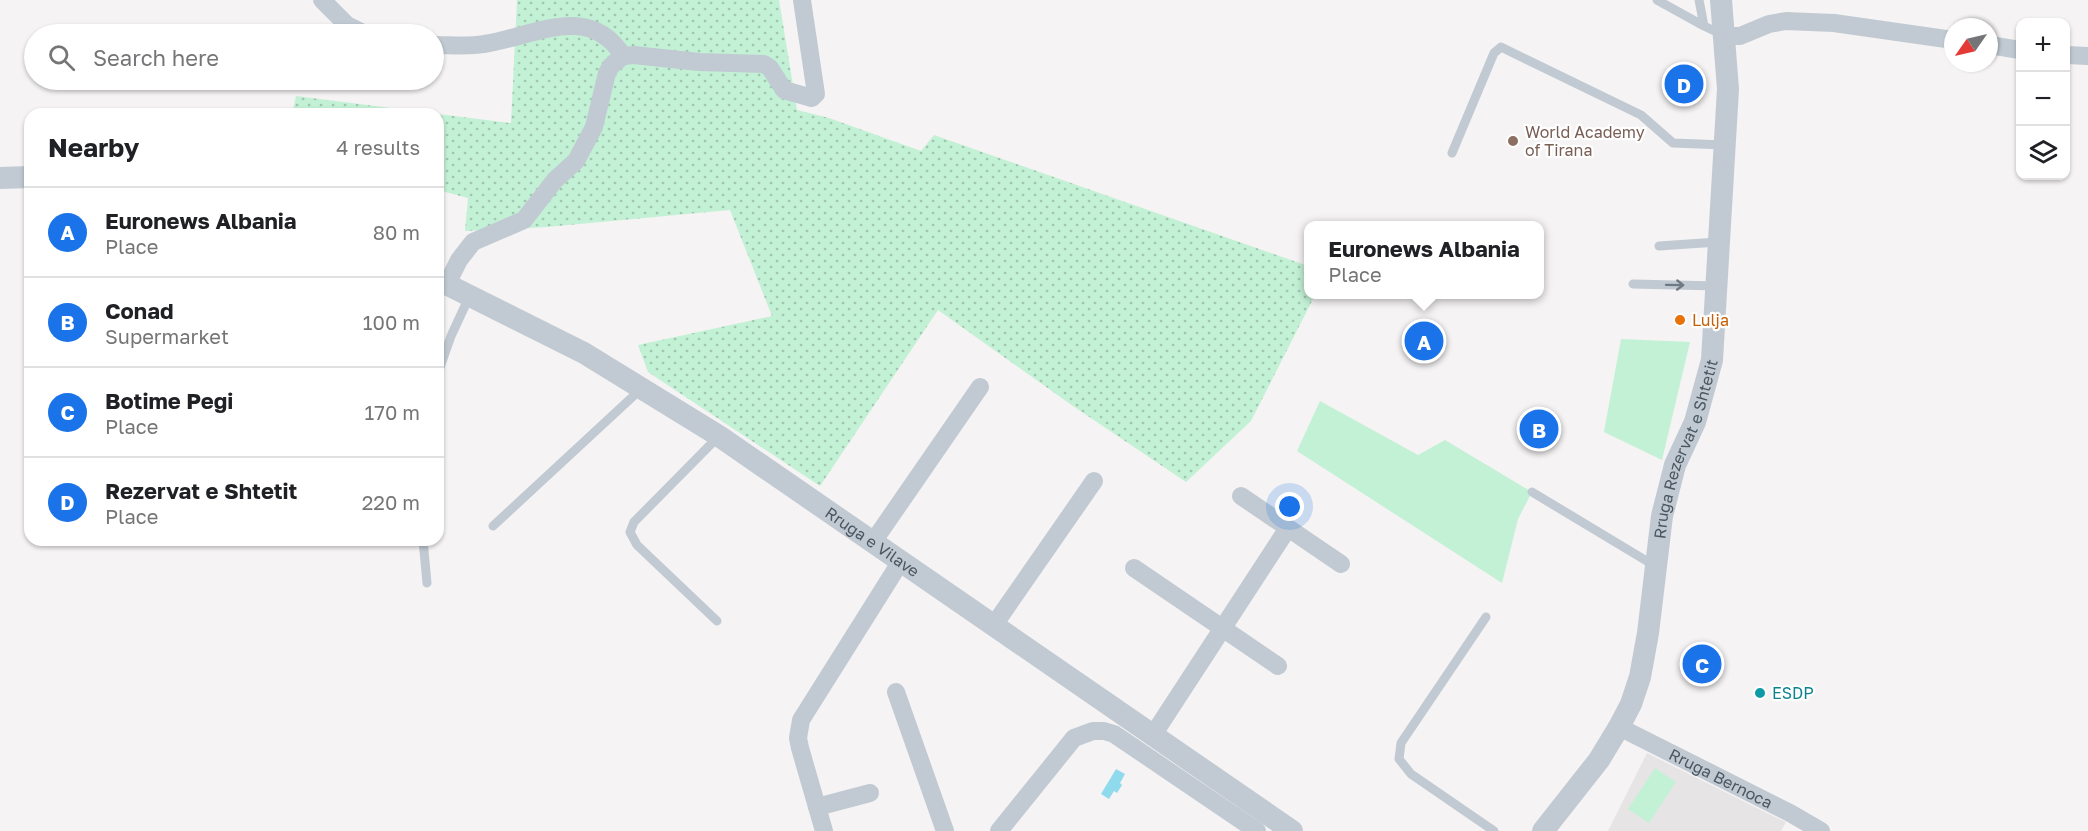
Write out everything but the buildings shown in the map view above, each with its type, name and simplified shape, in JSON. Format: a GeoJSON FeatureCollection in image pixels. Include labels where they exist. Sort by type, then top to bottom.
{"type":"FeatureCollection","features":[{"type":"Feature","properties":{"kind":"street"},"geometry":{"type":"LineString","coordinates":[[322,0],[346,24]]}},
{"type":"Feature","properties":{"kind":"street"},"geometry":{"type":"LineString","coordinates":[[444,279],[473,242],[524,220],[555,180],[576,161],[594,127],[607,73],[611,66],[623,56],[764,64],[770,68],[784,90],[812,99],[816,94],[802,0]]}},
{"type":"Feature","properties":{"kind":"street"},"geometry":{"type":"LineString","coordinates":[[1720,0],[1713,30],[1740,36],[1769,24],[1786,21],[1834,23],[1944,39]]}},
{"type":"Feature","properties":{"kind":"street"},"geometry":{"type":"LineString","coordinates":[[444,45],[483,45],[562,26],[580,25],[614,41],[623,56]]}},
{"type":"Feature","properties":{"kind":"street","name":"Rruga Rezervat e Shtetit"},"geometry":{"type":"LineString","coordinates":[[1543,831],[1599,760],[1631,704],[1640,677],[1648,633],[1662,516],[1675,465],[1695,422],[1712,360],[1728,89],[1713,30]]}},
{"type":"Feature","properties":{"kind":"street"},"geometry":{"type":"LineString","coordinates":[[1998,46],[2016,49]]}},
{"type":"Feature","properties":{"kind":"street"},"geometry":{"type":"LineString","coordinates":[[2070,55],[2088,56]]}},
{"type":"Feature","properties":{"kind":"street"},"geometry":{"type":"LineString","coordinates":[[0,178],[24,177]]}},
{"type":"Feature","properties":{"kind":"street","name":"Rruga e Vilave"},"geometry":{"type":"LineString","coordinates":[[444,283],[567,344],[719,436],[1292,831]]}},
{"type":"Feature","properties":{"kind":"street"},"geometry":{"type":"LineString","coordinates":[[873,542],[980,387]]}},
{"type":"Feature","properties":{"kind":"street"},"geometry":{"type":"LineString","coordinates":[[994,625],[1094,481]]}},
{"type":"Feature","properties":{"kind":"street"},"geometry":{"type":"LineString","coordinates":[[1241,496],[1341,564]]}},
{"type":"Feature","properties":{"kind":"street"},"geometry":{"type":"LineString","coordinates":[[1152,735],[1288,528]]}},
{"type":"Feature","properties":{"kind":"street"},"geometry":{"type":"LineString","coordinates":[[824,831],[800,748],[798,738],[801,720],[901,561]]}},
{"type":"Feature","properties":{"kind":"street"},"geometry":{"type":"LineString","coordinates":[[1134,568],[1278,666]]}},
{"type":"Feature","properties":{"kind":"street"},"geometry":{"type":"LineString","coordinates":[[896,692],[945,831]]}},
{"type":"Feature","properties":{"kind":"street"},"geometry":{"type":"LineString","coordinates":[[1093,730],[1106,702]]}},
{"type":"Feature","properties":{"kind":"street","name":"Rruga Bernoca"},"geometry":{"type":"LineString","coordinates":[[1619,727],[1790,813],[1821,831]]}},
{"type":"Feature","properties":{"kind":"street"},"geometry":{"type":"LineString","coordinates":[[1008,828],[1074,738],[1093,730],[1114,734],[1257,831]]}},
{"type":"Feature","properties":{"kind":"street"},"geometry":{"type":"LineString","coordinates":[[817,807],[870,793]]}},
{"type":"Feature","properties":{"kind":"lane"},"geometry":{"type":"LineString","coordinates":[[1657,0],[1713,30]]}},
{"type":"Feature","properties":{"kind":"lane","name":"Rruga Rezervat e Shtetit"},"geometry":{"type":"LineString","coordinates":[[1699,0],[1713,30]]}},
{"type":"Feature","properties":{"kind":"lane"},"geometry":{"type":"LineString","coordinates":[[1452,153],[1494,52],[1501,47],[1641,115],[1673,143],[1725,145]]}},
{"type":"Feature","properties":{"kind":"lane"},"geometry":{"type":"LineString","coordinates":[[1659,246],[1720,242]]}},
{"type":"Feature","properties":{"kind":"lane"},"geometry":{"type":"LineString","coordinates":[[1633,284],[1717,286]]}},
{"type":"Feature","properties":{"kind":"lane"},"geometry":{"type":"LineString","coordinates":[[444,357],[470,296]]}},
{"type":"Feature","properties":{"kind":"lane"},"geometry":{"type":"LineString","coordinates":[[493,526],[641,389]]}},
{"type":"Feature","properties":{"kind":"lane"},"geometry":{"type":"LineString","coordinates":[[717,621],[637,545],[630,532],[634,522],[719,436]]}},
{"type":"Feature","properties":{"kind":"lane"},"geometry":{"type":"LineString","coordinates":[[1532,492],[1655,566]]}},
{"type":"Feature","properties":{"kind":"lane"},"geometry":{"type":"LineString","coordinates":[[424,546],[427,584]]}},
{"type":"Feature","properties":{"kind":"lane"},"geometry":{"type":"LineString","coordinates":[[1486,617],[1401,743],[1399,759],[1411,774],[1494,831]]}},
{"type":"Feature","properties":{"kind":"shaded area"},"geometry":{"type":"Polygon","coordinates":[[[1647,753],[1786,822],[1781,831],[1608,831],[1647,753]]]}},
{"type":"Feature","properties":{"kind":"green space"},"geometry":{"type":"Polygon","coordinates":[[[517,0],[779,0],[797,110],[829,118],[921,151],[934,135],[1304,265],[1304,299],[1313,299],[1251,421],[1186,482],[1073,406],[938,310],[820,486],[648,372],[638,345],[772,316],[730,210],[547,227],[465,231],[468,198],[444,192],[444,115],[511,123],[517,0]]]}},
{"type":"Feature","properties":{"kind":"green space"},"geometry":{"type":"Polygon","coordinates":[[[296,96],[391,108],[293,108],[296,96]]]}},
{"type":"Feature","properties":{"kind":"green space"},"geometry":{"type":"Polygon","coordinates":[[[1621,339],[1690,342],[1662,460],[1604,432],[1621,339]]]}},
{"type":"Feature","properties":{"kind":"green space"},"geometry":{"type":"Polygon","coordinates":[[[1320,401],[1418,455],[1445,440],[1532,492],[1518,519],[1502,583],[1297,451],[1320,401]]]}},
{"type":"Feature","properties":{"kind":"green space"},"geometry":{"type":"Polygon","coordinates":[[[1655,768],[1676,782],[1649,823],[1628,809],[1655,768]]]}},
{"type":"Feature","properties":{"kind":"water"},"geometry":{"type":"Polygon","coordinates":[[[1116,769],[1125,774],[1117,793],[1114,791],[1109,799],[1101,794],[1116,769]]]}},
{"type":"Feature","properties":{"kind":"place","name":"Rezervat e Shtetit"},"geometry":{"type":"Point","coordinates":[1684,84]}},
{"type":"Feature","properties":{"kind":"place","name":"World Academy of Tirana"},"geometry":{"type":"Point","coordinates":[1513,141]}},
{"type":"Feature","properties":{"kind":"place","name":"Lulja"},"geometry":{"type":"Point","coordinates":[1680,320]}},
{"type":"Feature","properties":{"kind":"place","name":"Euronews Albania"},"geometry":{"type":"Point","coordinates":[1424,341]}},
{"type":"Feature","properties":{"kind":"place","name":"Conad"},"geometry":{"type":"Point","coordinates":[1539,429]}},
{"type":"Feature","properties":{"kind":"place","name":"Botime Pegi"},"geometry":{"type":"Point","coordinates":[1702,664]}},
{"type":"Feature","properties":{"kind":"place","name":"ESDP"},"geometry":{"type":"Point","coordinates":[1760,693]}}]}
